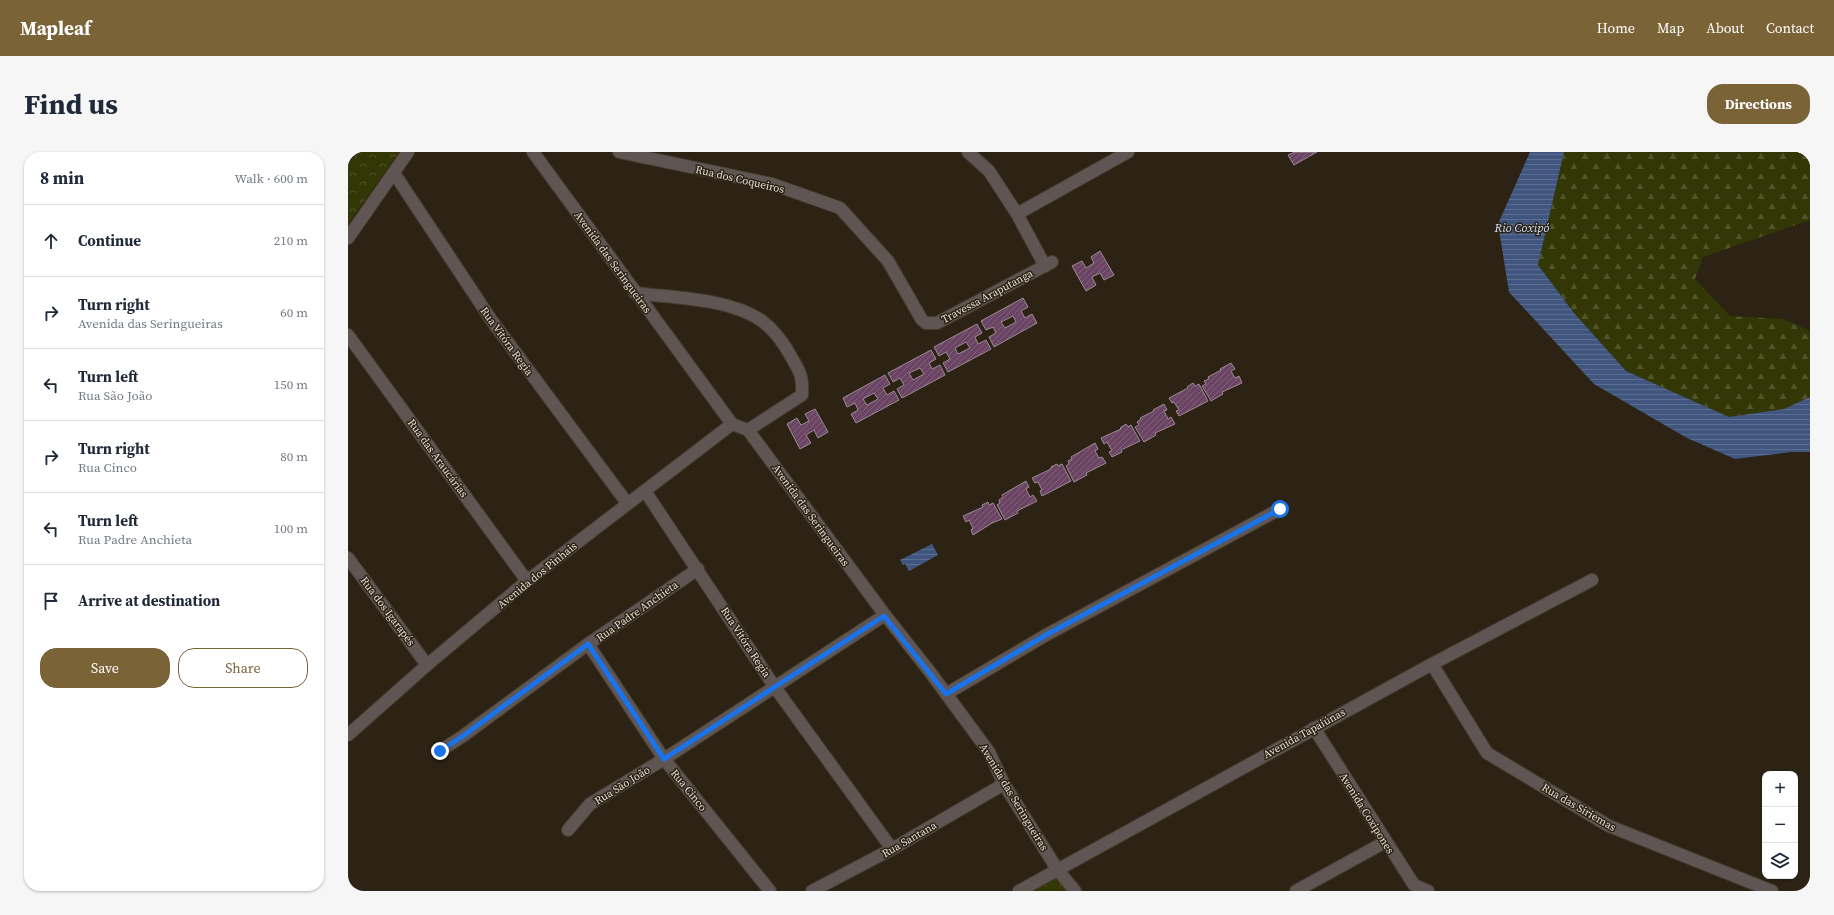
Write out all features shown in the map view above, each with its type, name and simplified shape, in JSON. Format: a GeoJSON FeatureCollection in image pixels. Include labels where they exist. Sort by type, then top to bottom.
{"type":"FeatureCollection","features":[{"type":"Feature","properties":{"kind":"street"},"geometry":{"type":"LineString","coordinates":[[348,238],[408,152]]}},
{"type":"Feature","properties":{"kind":"street","name":"Avenida das Seringueiras"},"geometry":{"type":"LineString","coordinates":[[533,152],[635,294],[732,424]]}},
{"type":"Feature","properties":{"kind":"street","name":"Rua dos Coqueiros"},"geometry":{"type":"LineString","coordinates":[[619,152],[772,184],[840,208],[888,261],[922,320]]}},
{"type":"Feature","properties":{"kind":"street"},"geometry":{"type":"LineString","coordinates":[[968,152],[989,171]]}},
{"type":"Feature","properties":{"kind":"street"},"geometry":{"type":"LineString","coordinates":[[981,152],[989,171],[1017,214],[1128,152]]}},
{"type":"Feature","properties":{"kind":"street","name":"Rua Vitóra Regia"},"geometry":{"type":"LineString","coordinates":[[394,173],[492,321],[627,503]]}},
{"type":"Feature","properties":{"kind":"street","name":"Travessa Araputanga"},"geometry":{"type":"LineString","coordinates":[[922,320],[930,324],[936,323],[1048,264],[1017,214]]}},
{"type":"Feature","properties":{"kind":"street"},"geometry":{"type":"LineString","coordinates":[[635,294],[698,300],[736,308],[762,321],[782,342],[803,378],[802,395],[748,430],[732,424]]}},
{"type":"Feature","properties":{"kind":"street","name":"Rua das Araucárias"},"geometry":{"type":"LineString","coordinates":[[348,335],[528,581]]}},
{"type":"Feature","properties":{"kind":"street","name":"Avenida dos Pinhais"},"geometry":{"type":"LineString","coordinates":[[348,735],[427,664],[528,581],[627,503],[645,491],[732,424]]}},
{"type":"Feature","properties":{"kind":"street","name":"Avenida das Seringueiras"},"geometry":{"type":"LineString","coordinates":[[748,430],[884,616],[946,694],[989,752],[1004,784],[1058,870],[1075,891]]}},
{"type":"Feature","properties":{"kind":"street","name":"Rua Vitóra Regia"},"geometry":{"type":"LineString","coordinates":[[645,491],[774,686],[892,849]]}},
{"type":"Feature","properties":{"kind":"street"},"geometry":{"type":"LineString","coordinates":[[946,694],[1046,635],[1280,509]]}},
{"type":"Feature","properties":{"kind":"street","name":"Rua dos Igarapés"},"geometry":{"type":"LineString","coordinates":[[348,558],[427,664]]}},
{"type":"Feature","properties":{"kind":"street","name":"Rua Padre Anchieta"},"geometry":{"type":"LineString","coordinates":[[440,751],[463,736],[588,644],[698,569]]}},
{"type":"Feature","properties":{"kind":"street","name":"Avenida Tapaiúnas"},"geometry":{"type":"LineString","coordinates":[[1019,891],[1314,728],[1592,580]]}},
{"type":"Feature","properties":{"kind":"street","name":"Rua São João"},"geometry":{"type":"LineString","coordinates":[[568,830],[590,804],[664,759],[774,686],[884,616]]}},
{"type":"Feature","properties":{"kind":"street","name":"Rua Cinco"},"geometry":{"type":"LineString","coordinates":[[588,644],[664,759],[770,891]]}},
{"type":"Feature","properties":{"kind":"street","name":"Rua das Siriemas"},"geometry":{"type":"LineString","coordinates":[[1432,664],[1487,753],[1608,826],[1772,891]]}},
{"type":"Feature","properties":{"kind":"street","name":"Avenida Coxipones"},"geometry":{"type":"LineString","coordinates":[[1314,728],[1385,842],[1414,885],[1428,891]]}},
{"type":"Feature","properties":{"kind":"street","name":"Rua Santana"},"geometry":{"type":"LineString","coordinates":[[812,891],[892,849],[1004,784]]}},
{"type":"Feature","properties":{"kind":"street"},"geometry":{"type":"LineString","coordinates":[[1296,891],[1385,842]]}},
{"type":"Feature","properties":{"kind":"green space"},"geometry":{"type":"Polygon","coordinates":[[[348,152],[354,157],[357,152],[399,152],[348,224],[348,152]]]}},
{"type":"Feature","properties":{"kind":"green space"},"geometry":{"type":"Polygon","coordinates":[[[1564,152],[1810,152],[1810,220],[1703,257],[1695,279],[1730,316],[1783,319],[1810,331],[1810,397],[1784,409],[1729,417],[1626,371],[1574,313],[1538,265],[1564,152]]]}},
{"type":"Feature","properties":{"kind":"green space"},"geometry":{"type":"Polygon","coordinates":[[[1057,876],[1068,891],[1029,891],[1057,876]]]}},
{"type":"Feature","properties":{"kind":"water","name":"Rio Coxipó"},"geometry":{"type":"Polygon","coordinates":[[[1530,152],[1564,152],[1538,265],[1574,313],[1626,371],[1729,417],[1784,409],[1810,397],[1810,452],[1791,452],[1735,459],[1687,438],[1594,384],[1509,292],[1498,224],[1530,152]]]}},
{"type":"Feature","properties":{"kind":"water"},"geometry":{"type":"Polygon","coordinates":[[[932,544],[938,555],[909,571],[905,564],[903,565],[900,560],[932,544]]]}},
{"type":"Feature","properties":{"kind":"building"},"geometry":{"type":"Polygon","coordinates":[[[1295,152],[1317,152],[1294,165],[1288,155],[1295,152]]]}},
{"type":"Feature","properties":{"kind":"building"},"geometry":{"type":"Polygon","coordinates":[[[1100,251],[1114,275],[1104,280],[1100,273],[1092,277],[1096,285],[1086,291],[1072,266],[1082,261],[1086,268],[1094,263],[1091,257],[1100,251]]]}},
{"type":"Feature","properties":{"kind":"building"},"geometry":{"type":"Polygon","coordinates":[[[1023,298],[1028,307],[1021,311],[1025,318],[1032,314],[1037,323],[994,347],[989,337],[996,333],[993,327],[986,330],[981,321],[1023,298]],[[1013,316],[1001,322],[1005,328],[1016,322],[1013,316]]]}},
{"type":"Feature","properties":{"kind":"building"},"geometry":{"type":"Polygon","coordinates":[[[977,324],[982,333],[975,337],[978,344],[986,340],[991,349],[948,372],[943,363],[950,359],[946,352],[939,356],[934,347],[977,324]],[[966,342],[955,348],[958,354],[970,348],[966,342]]]}},
{"type":"Feature","properties":{"kind":"building"},"geometry":{"type":"Polygon","coordinates":[[[931,350],[936,359],[929,363],[932,369],[940,365],[945,375],[902,398],[897,389],[904,385],[900,378],[893,382],[888,373],[931,350]],[[920,368],[909,373],[913,380],[924,374],[920,368]]]}},
{"type":"Feature","properties":{"kind":"building"},"geometry":{"type":"Polygon","coordinates":[[[1231,363],[1235,369],[1231,371],[1235,378],[1239,376],[1242,383],[1222,392],[1223,394],[1211,401],[1202,386],[1206,384],[1204,381],[1231,363]]]}},
{"type":"Feature","properties":{"kind":"building"},"geometry":{"type":"Polygon","coordinates":[[[885,375],[890,384],[883,388],[887,395],[894,391],[899,400],[856,423],[851,414],[858,410],[855,403],[847,407],[843,398],[885,375]],[[874,393],[863,399],[867,405],[878,399],[874,393]]]}},
{"type":"Feature","properties":{"kind":"building"},"geometry":{"type":"Polygon","coordinates":[[[1193,383],[1195,386],[1199,384],[1208,401],[1179,416],[1176,411],[1179,410],[1174,402],[1172,403],[1169,398],[1188,388],[1187,387],[1193,383]]]}},
{"type":"Feature","properties":{"kind":"building"},"geometry":{"type":"Polygon","coordinates":[[[1164,404],[1167,410],[1164,411],[1168,419],[1171,417],[1175,424],[1155,433],[1156,435],[1144,442],[1135,427],[1139,425],[1137,422],[1141,419],[1140,418],[1164,404]]]}},
{"type":"Feature","properties":{"kind":"building"},"geometry":{"type":"Polygon","coordinates":[[[815,409],[828,432],[818,438],[814,430],[806,435],[811,443],[800,449],[787,424],[797,418],[801,425],[809,421],[805,414],[815,409]]]}},
{"type":"Feature","properties":{"kind":"building"},"geometry":{"type":"Polygon","coordinates":[[[1126,424],[1128,427],[1131,425],[1140,441],[1121,450],[1122,452],[1112,457],[1109,452],[1112,451],[1107,442],[1104,444],[1101,438],[1121,429],[1120,428],[1126,424]]]}},
{"type":"Feature","properties":{"kind":"building"},"geometry":{"type":"Polygon","coordinates":[[[1095,443],[1098,449],[1095,451],[1099,458],[1102,457],[1106,463],[1086,473],[1087,475],[1074,482],[1066,466],[1069,464],[1068,461],[1072,459],[1071,457],[1095,443]]]}},
{"type":"Feature","properties":{"kind":"building"},"geometry":{"type":"Polygon","coordinates":[[[1057,464],[1058,466],[1062,464],[1071,481],[1042,496],[1040,491],[1042,490],[1038,482],[1035,483],[1032,478],[1051,469],[1051,467],[1057,464]]]}},
{"type":"Feature","properties":{"kind":"building"},"geometry":{"type":"Polygon","coordinates":[[[1026,481],[1029,487],[1026,489],[1030,497],[1033,495],[1037,501],[1017,511],[1018,513],[1005,520],[997,505],[1000,503],[999,500],[1003,497],[1002,495],[1026,481]]]}},
{"type":"Feature","properties":{"kind":"building"},"geometry":{"type":"Polygon","coordinates":[[[988,502],[989,505],[993,503],[1002,519],[992,523],[973,535],[971,530],[973,528],[969,520],[966,522],[963,516],[983,507],[982,505],[988,502]]]}},
{"type":"Feature","properties":{"kind":"route"},"geometry":{"type":"LineString","coordinates":[[440,751],[463,736],[588,644],[664,759],[774,686],[884,616],[946,694],[1046,635],[1280,509]]}}]}
